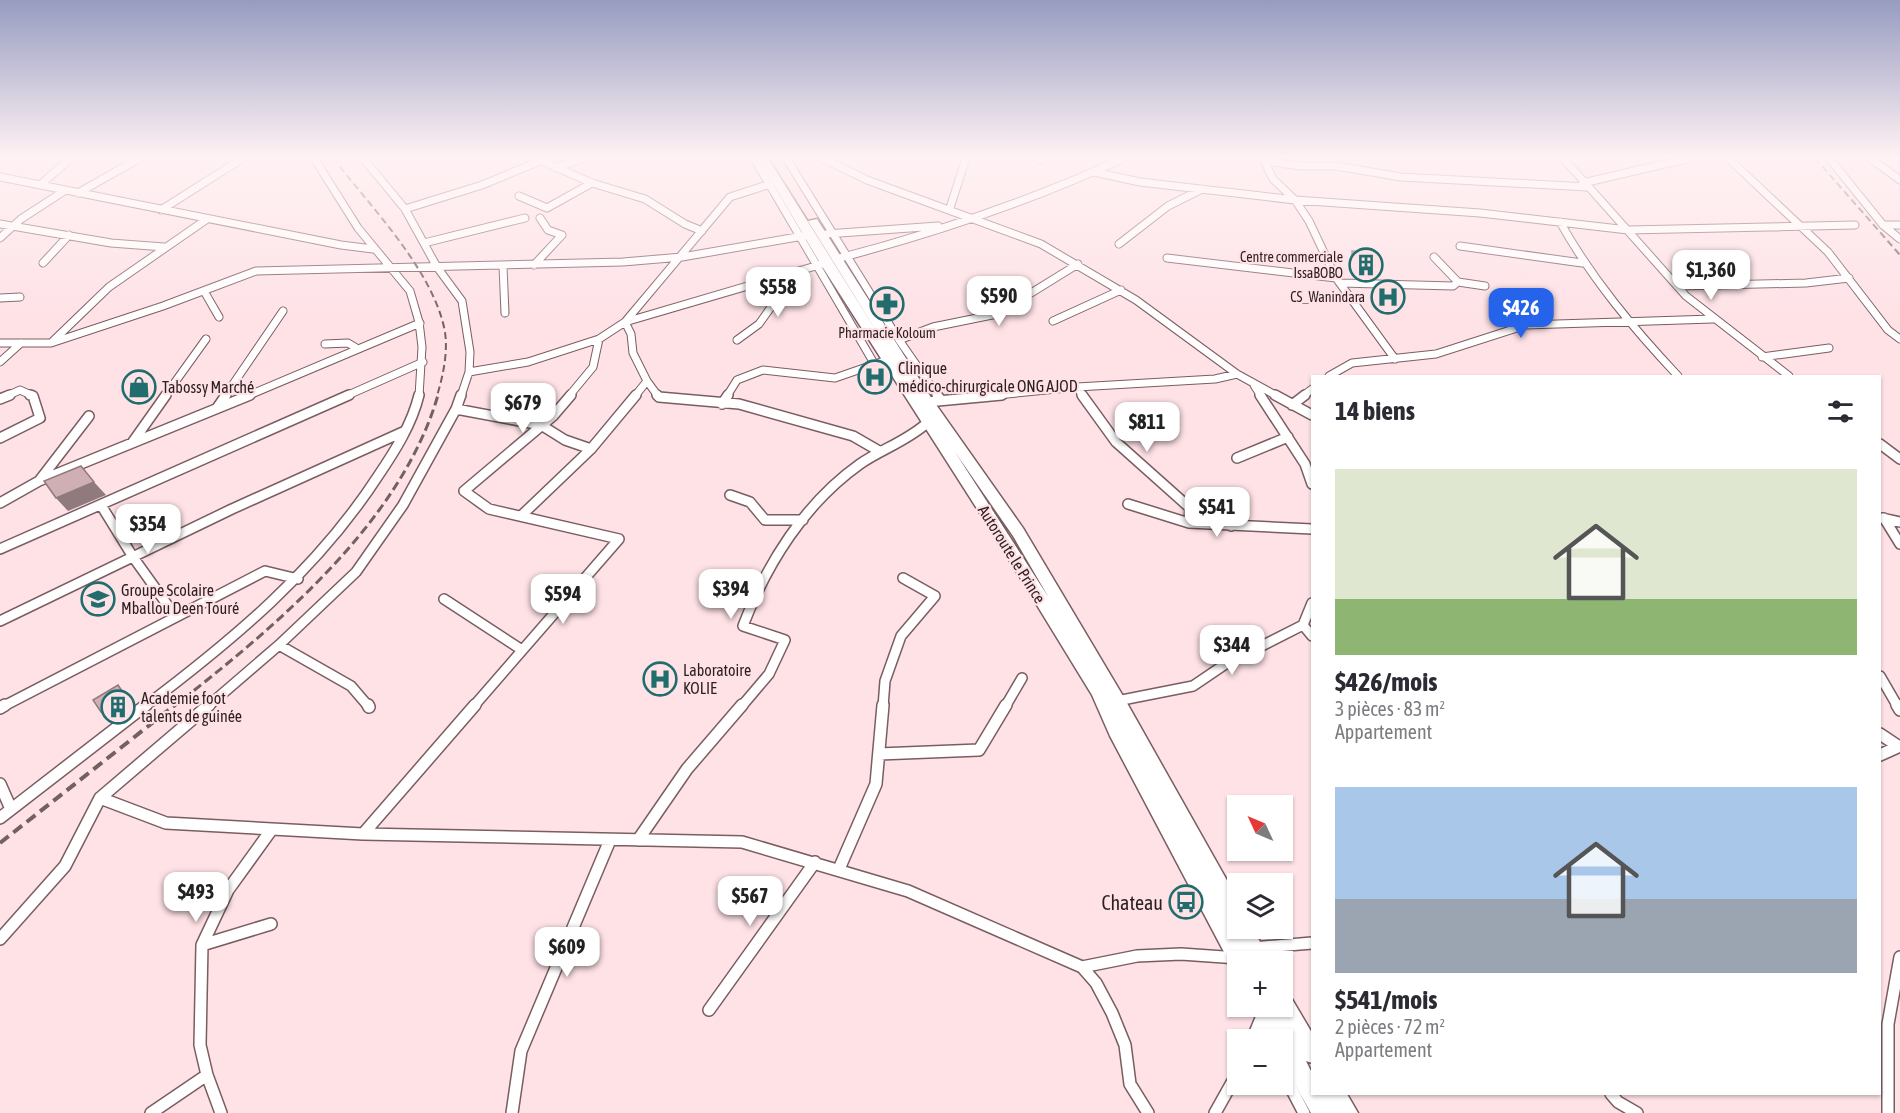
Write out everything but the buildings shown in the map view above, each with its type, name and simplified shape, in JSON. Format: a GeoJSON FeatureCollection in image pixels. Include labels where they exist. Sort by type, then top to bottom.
{"type":"FeatureCollection","features":[{"type":"Feature","properties":{"kind":"main road","name":"Autoroute le Prince"},"geometry":{"type":"LineString","coordinates":[[799,210],[832,261],[934,401],[1018,532],[1118,701],[1227,900]]}},
{"type":"Feature","properties":{"kind":"main road","name":"Autoroute le Prince"},"geometry":{"type":"LineString","coordinates":[[802,210],[816,235]]}},
{"type":"Feature","properties":{"kind":"main road","name":"Autoroute le Prince"},"geometry":{"type":"LineString","coordinates":[[832,261],[881,363],[927,423],[1002,536],[1099,692],[1116,731],[1244,951]]}},
{"type":"Feature","properties":{"kind":"main road"},"geometry":{"type":"LineString","coordinates":[[1275,1017],[1311,1052]]}},
{"type":"Feature","properties":{"kind":"main road"},"geometry":{"type":"LineString","coordinates":[[1293,1060],[1311,1092]]}},
{"type":"Feature","properties":{"kind":"main road"},"geometry":{"type":"LineString","coordinates":[[1313,1095],[1323,1113]]}},
{"type":"Feature","properties":{"kind":"main road"},"geometry":{"type":"LineString","coordinates":[[1336,1095],[1347,1113]]}},
{"type":"Feature","properties":{"kind":"street"},"geometry":{"type":"LineString","coordinates":[[0,238],[37,210]]}},
{"type":"Feature","properties":{"kind":"street"},"geometry":{"type":"LineString","coordinates":[[161,210],[341,245],[374,249]]}},
{"type":"Feature","properties":{"kind":"street"},"geometry":{"type":"LineString","coordinates":[[0,818],[228,640],[298,579],[341,530],[374,486],[406,430],[418,397],[423,362],[420,323],[412,294],[393,267],[374,249],[348,210]]}},
{"type":"Feature","properties":{"kind":"street"},"geometry":{"type":"LineString","coordinates":[[0,939],[65,866],[100,798],[279,645],[356,572],[403,505],[456,409],[469,372],[470,352],[462,301],[437,267],[406,210]]}},
{"type":"Feature","properties":{"kind":"street"},"geometry":{"type":"LineString","coordinates":[[663,210],[685,224],[702,231]]}},
{"type":"Feature","properties":{"kind":"street"},"geometry":{"type":"LineString","coordinates":[[469,372],[528,362],[599,339],[625,322],[719,210]]}},
{"type":"Feature","properties":{"kind":"street"},"geometry":{"type":"LineString","coordinates":[[793,210],[816,235]]}},
{"type":"Feature","properties":{"kind":"street"},"geometry":{"type":"LineString","coordinates":[[806,210],[816,235],[832,261],[899,340],[934,401],[1077,387],[1215,379],[1237,374]]}},
{"type":"Feature","properties":{"kind":"street"},"geometry":{"type":"LineString","coordinates":[[955,210],[1041,243],[1078,264],[1120,290],[1237,374],[1311,414]]}},
{"type":"Feature","properties":{"kind":"street"},"geometry":{"type":"LineString","coordinates":[[625,322],[976,219],[999,210]]}},
{"type":"Feature","properties":{"kind":"street"},"geometry":{"type":"LineString","coordinates":[[1119,244],[1163,210]]}},
{"type":"Feature","properties":{"kind":"street"},"geometry":{"type":"LineString","coordinates":[[1302,210],[1338,280],[1373,332],[1395,359]]}},
{"type":"Feature","properties":{"kind":"street"},"geometry":{"type":"LineString","coordinates":[[1436,210],[1628,230],[1855,225]]}},
{"type":"Feature","properties":{"kind":"street"},"geometry":{"type":"LineString","coordinates":[[1609,210],[1677,286],[1713,319],[1788,375]]}},
{"type":"Feature","properties":{"kind":"street"},"geometry":{"type":"LineString","coordinates":[[1781,210],[1828,252],[1888,330],[1900,339]]}},
{"type":"Feature","properties":{"kind":"street"},"geometry":{"type":"LineString","coordinates":[[1871,210],[1883,225],[1900,239]]}},
{"type":"Feature","properties":{"kind":"street"},"geometry":{"type":"LineString","coordinates":[[424,243],[525,218]]}},
{"type":"Feature","properties":{"kind":"street"},"geometry":{"type":"LineString","coordinates":[[534,265],[562,235],[548,230],[540,218]]}},
{"type":"Feature","properties":{"kind":"street"},"geometry":{"type":"LineString","coordinates":[[51,343],[109,287],[207,219]]}},
{"type":"Feature","properties":{"kind":"street"},"geometry":{"type":"LineString","coordinates":[[1560,222],[1582,263],[1627,324],[1677,375]]}},
{"type":"Feature","properties":{"kind":"street"},"geometry":{"type":"LineString","coordinates":[[0,343],[51,343],[204,291],[255,271],[623,262],[682,256],[816,235],[959,223]]}},
{"type":"Feature","properties":{"kind":"street"},"geometry":{"type":"LineString","coordinates":[[0,224],[111,243],[164,247]]}},
{"type":"Feature","properties":{"kind":"street"},"geometry":{"type":"LineString","coordinates":[[1883,225],[1900,225]]}},
{"type":"Feature","properties":{"kind":"street"},"geometry":{"type":"LineString","coordinates":[[43,263],[69,235]]}},
{"type":"Feature","properties":{"kind":"street"},"geometry":{"type":"LineString","coordinates":[[1460,246],[1582,263]]}},
{"type":"Feature","properties":{"kind":"street"},"geometry":{"type":"LineString","coordinates":[[1434,257],[1458,282],[1485,286]]}},
{"type":"Feature","properties":{"kind":"street"},"geometry":{"type":"LineString","coordinates":[[1167,258],[1338,280],[1453,286],[1458,282]]}},
{"type":"Feature","properties":{"kind":"street"},"geometry":{"type":"LineString","coordinates":[[899,340],[933,327],[997,315],[1078,264]]}},
{"type":"Feature","properties":{"kind":"street"},"geometry":{"type":"LineString","coordinates":[[503,266],[505,313]]}},
{"type":"Feature","properties":{"kind":"street"},"geometry":{"type":"LineString","coordinates":[[737,340],[759,324],[796,272]]}},
{"type":"Feature","properties":{"kind":"street"},"geometry":{"type":"LineString","coordinates":[[1677,286],[1806,283],[1849,278]]}},
{"type":"Feature","properties":{"kind":"street"},"geometry":{"type":"LineString","coordinates":[[1053,321],[1120,290]]}},
{"type":"Feature","properties":{"kind":"street"},"geometry":{"type":"LineString","coordinates":[[204,291],[219,316]]}},
{"type":"Feature","properties":{"kind":"street"},"geometry":{"type":"LineString","coordinates":[[0,298],[20,297]]}},
{"type":"Feature","properties":{"kind":"street"},"geometry":{"type":"LineString","coordinates":[[217,408],[283,311]]}},
{"type":"Feature","properties":{"kind":"street"},"geometry":{"type":"LineString","coordinates":[[1332,375],[1352,363],[1436,354],[1526,325],[1627,324],[1713,319]]}},
{"type":"Feature","properties":{"kind":"street"},"geometry":{"type":"LineString","coordinates":[[625,322],[631,334],[633,353],[647,381],[659,397],[739,404],[854,436],[879,451]]}},
{"type":"Feature","properties":{"kind":"street"},"geometry":{"type":"LineString","coordinates":[[0,503],[39,481],[420,323]]}},
{"type":"Feature","properties":{"kind":"street"},"geometry":{"type":"LineString","coordinates":[[130,445],[206,339]]}},
{"type":"Feature","properties":{"kind":"street"},"geometry":{"type":"LineString","coordinates":[[363,834],[619,539],[489,509],[465,491],[553,416],[592,367],[599,339]]}},
{"type":"Feature","properties":{"kind":"street"},"geometry":{"type":"LineString","coordinates":[[0,362],[21,343]]}},
{"type":"Feature","properties":{"kind":"street"},"geometry":{"type":"LineString","coordinates":[[325,344],[348,343],[358,349]]}},
{"type":"Feature","properties":{"kind":"street"},"geometry":{"type":"LineString","coordinates":[[1762,357],[1829,348]]}},
{"type":"Feature","properties":{"kind":"street"},"geometry":{"type":"LineString","coordinates":[[0,549],[423,362]]}},
{"type":"Feature","properties":{"kind":"street"},"geometry":{"type":"LineString","coordinates":[[722,404],[737,380],[763,370],[835,378],[881,363]]}},
{"type":"Feature","properties":{"kind":"street"},"geometry":{"type":"LineString","coordinates":[[521,516],[591,449],[647,381]]}},
{"type":"Feature","properties":{"kind":"street"},"geometry":{"type":"LineString","coordinates":[[1253,384],[1305,464],[1311,481]]}},
{"type":"Feature","properties":{"kind":"street"},"geometry":{"type":"LineString","coordinates":[[1077,387],[1116,442],[1190,508],[1189,523]]}},
{"type":"Feature","properties":{"kind":"street"},"geometry":{"type":"LineString","coordinates":[[0,399],[20,390],[33,396],[40,418],[0,438]]}},
{"type":"Feature","properties":{"kind":"street"},"geometry":{"type":"LineString","coordinates":[[1292,405],[1311,390]]}},
{"type":"Feature","properties":{"kind":"street"},"geometry":{"type":"LineString","coordinates":[[456,409],[541,425],[565,440],[591,449]]}},
{"type":"Feature","properties":{"kind":"street"},"geometry":{"type":"LineString","coordinates":[[39,481],[89,417]]}},
{"type":"Feature","properties":{"kind":"street"},"geometry":{"type":"LineString","coordinates":[[638,840],[687,769],[770,674],[785,640],[743,626],[778,552],[803,520],[849,472],[879,451],[927,423]]}},
{"type":"Feature","properties":{"kind":"street"},"geometry":{"type":"LineString","coordinates":[[0,621],[232,509],[406,430]]}},
{"type":"Feature","properties":{"kind":"street"},"geometry":{"type":"LineString","coordinates":[[1237,458],[1288,438]]}},
{"type":"Feature","properties":{"kind":"street"},"geometry":{"type":"LineString","coordinates":[[1881,445],[1900,459]]}},
{"type":"Feature","properties":{"kind":"street"},"geometry":{"type":"LineString","coordinates":[[730,495],[750,501],[763,520],[803,520]]}},
{"type":"Feature","properties":{"kind":"street"},"geometry":{"type":"LineString","coordinates":[[1226,499],[1231,526]]}},
{"type":"Feature","properties":{"kind":"street"},"geometry":{"type":"LineString","coordinates":[[1128,504],[1189,523],[1311,530]]}},
{"type":"Feature","properties":{"kind":"street"},"geometry":{"type":"LineString","coordinates":[[101,505],[133,557],[176,617]]}},
{"type":"Feature","properties":{"kind":"street"},"geometry":{"type":"LineString","coordinates":[[1882,518],[1900,522]]}},
{"type":"Feature","properties":{"kind":"street"},"geometry":{"type":"LineString","coordinates":[[1882,518],[1900,544]]}},
{"type":"Feature","properties":{"kind":"street"},"geometry":{"type":"LineString","coordinates":[[0,708],[265,571],[298,579]]}},
{"type":"Feature","properties":{"kind":"street"},"geometry":{"type":"LineString","coordinates":[[839,869],[876,784],[885,681],[901,636],[935,596],[903,578]]}},
{"type":"Feature","properties":{"kind":"street"},"geometry":{"type":"LineString","coordinates":[[444,599],[522,650]]}},
{"type":"Feature","properties":{"kind":"street"},"geometry":{"type":"LineString","coordinates":[[1118,701],[1193,686],[1224,665],[1303,625],[1311,605]]}},
{"type":"Feature","properties":{"kind":"street"},"geometry":{"type":"LineString","coordinates":[[1303,625],[1311,635]]}},
{"type":"Feature","properties":{"kind":"street"},"geometry":{"type":"LineString","coordinates":[[279,645],[351,686],[369,707]]}},
{"type":"Feature","properties":{"kind":"street"},"geometry":{"type":"LineString","coordinates":[[879,754],[979,750],[1022,678]]}},
{"type":"Feature","properties":{"kind":"street"},"geometry":{"type":"LineString","coordinates":[[1881,678],[1900,710]]}},
{"type":"Feature","properties":{"kind":"street"},"geometry":{"type":"LineString","coordinates":[[1881,735],[1899,746]]}},
{"type":"Feature","properties":{"kind":"street"},"geometry":{"type":"LineString","coordinates":[[1881,755],[1899,746]]}},
{"type":"Feature","properties":{"kind":"street"},"geometry":{"type":"LineString","coordinates":[[0,784],[10,809]]}},
{"type":"Feature","properties":{"kind":"street"},"geometry":{"type":"LineString","coordinates":[[100,798],[166,823],[363,834],[742,842],[839,869],[908,891],[1082,967],[1096,983],[1112,1013],[1125,1045],[1130,1084],[1148,1113]]}},
{"type":"Feature","properties":{"kind":"street"},"geometry":{"type":"LineString","coordinates":[[221,1113],[207,1075],[200,1045],[202,945],[228,890],[272,829]]}},
{"type":"Feature","properties":{"kind":"street"},"geometry":{"type":"LineString","coordinates":[[512,1113],[521,1051],[610,840]]}},
{"type":"Feature","properties":{"kind":"street"},"geometry":{"type":"LineString","coordinates":[[709,1010],[815,862]]}},
{"type":"Feature","properties":{"kind":"street"},"geometry":{"type":"LineString","coordinates":[[202,945],[271,924]]}},
{"type":"Feature","properties":{"kind":"street"},"geometry":{"type":"LineString","coordinates":[[1275,951],[1311,943]]}},
{"type":"Feature","properties":{"kind":"street"},"geometry":{"type":"LineString","coordinates":[[1082,967],[1137,956],[1181,954],[1227,956]]}},
{"type":"Feature","properties":{"kind":"street"},"geometry":{"type":"LineString","coordinates":[[1888,1113],[1888,1024],[1900,957]]}},
{"type":"Feature","properties":{"kind":"street"},"geometry":{"type":"LineString","coordinates":[[151,1113],[207,1075]]}},
{"type":"Feature","properties":{"kind":"street"},"geometry":{"type":"LineString","coordinates":[[1215,1113],[1227,1092]]}},
{"type":"Feature","properties":{"kind":"street"},"geometry":{"type":"LineString","coordinates":[[1293,1092],[1304,1113]]}},
{"type":"Feature","properties":{"kind":"street"},"geometry":{"type":"LineString","coordinates":[[1612,1095],[1618,1102],[1637,1113]]}},
{"type":"Feature","properties":{"kind":"railway"},"geometry":{"type":"LineString","coordinates":[[375,210],[414,263],[439,309],[445,332],[446,348],[437,396]]}},
{"type":"Feature","properties":{"kind":"railway"},"geometry":{"type":"LineString","coordinates":[[1861,210],[1900,255]]}},
{"type":"Feature","properties":{"kind":"railway"},"geometry":{"type":"LineString","coordinates":[[173,707],[252,643],[291,607],[330,569],[365,529],[395,487],[420,442],[438,395]]}},
{"type":"Feature","properties":{"kind":"railway"},"geometry":{"type":"LineString","coordinates":[[0,843],[175,705]]}},
{"type":"Feature","properties":{"kind":"place","name":"Centre commerciale IssaBOBO"},"geometry":{"type":"Point","coordinates":[1366,265]}},
{"type":"Feature","properties":{"kind":"place","name":"CS_Wanindara"},"geometry":{"type":"Point","coordinates":[1388,297]}},
{"type":"Feature","properties":{"kind":"place","name":"Pharmacie Koloum"},"geometry":{"type":"Point","coordinates":[887,304]}},
{"type":"Feature","properties":{"kind":"place","name":"Clinique médico-chirurgicale ONG AJOD"},"geometry":{"type":"Point","coordinates":[875,377]}},
{"type":"Feature","properties":{"kind":"place","name":"Tabossy Marché"},"geometry":{"type":"Point","coordinates":[139,387]}},
{"type":"Feature","properties":{"kind":"place","name":"Groupe Scolaire Mballou Deen Touré"},"geometry":{"type":"Point","coordinates":[98,599]}},
{"type":"Feature","properties":{"kind":"place","name":"Laboratoire KOLIE"},"geometry":{"type":"Point","coordinates":[660,679]}},
{"type":"Feature","properties":{"kind":"place","name":"Academie foot talents de guinée"},"geometry":{"type":"Point","coordinates":[118,707]}},
{"type":"Feature","properties":{"kind":"place","name":"Chateau"},"geometry":{"type":"Point","coordinates":[1186,902]}}]}
